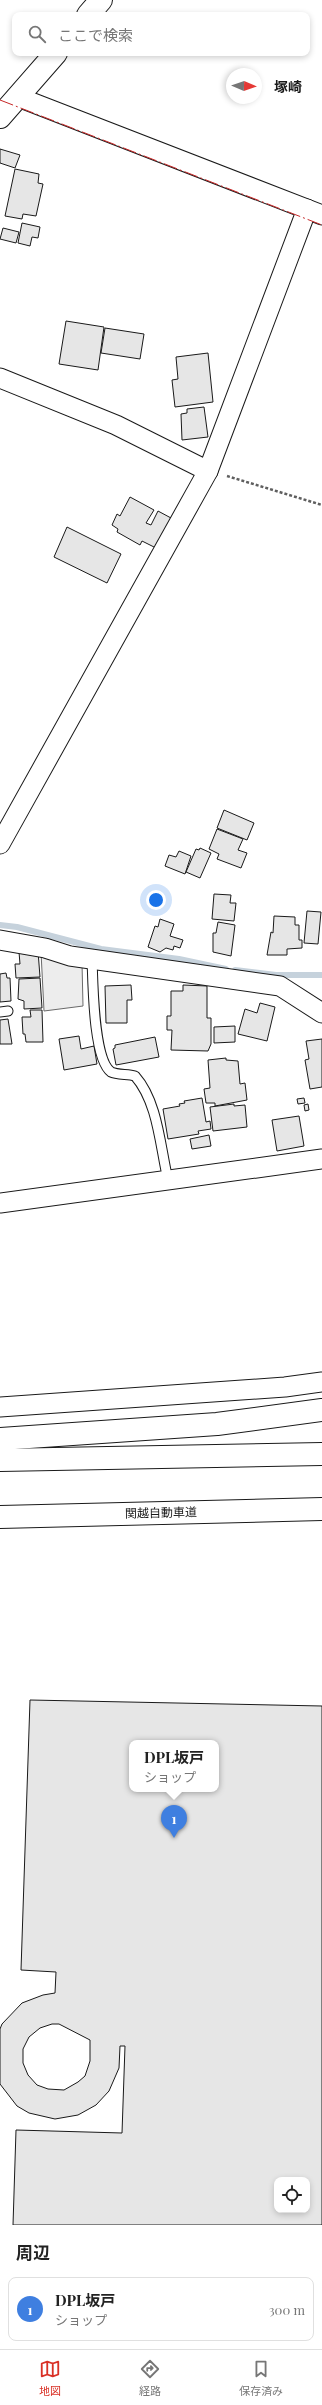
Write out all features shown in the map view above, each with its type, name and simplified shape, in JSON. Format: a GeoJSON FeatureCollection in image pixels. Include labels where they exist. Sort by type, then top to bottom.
{"type":"FeatureCollection","features":[{"type":"Feature","properties":{"kind":"main road"},"geometry":{"type":"LineString","coordinates":[[91,12],[101,0]]}},
{"type":"Feature","properties":{"kind":"main road"},"geometry":{"type":"LineString","coordinates":[[0,117],[53,56]]}},
{"type":"Feature","properties":{"kind":"main road"},"geometry":{"type":"LineString","coordinates":[[0,1439],[217,1424],[322,1410]]}},
{"type":"Feature","properties":{"kind":"main road"},"geometry":{"type":"LineString","coordinates":[[0,1460],[322,1454]]}},
{"type":"Feature","properties":{"kind":"main road","name":"関越自動車道"},"geometry":{"type":"LineString","coordinates":[[0,1517],[322,1509]]}},
{"type":"Feature","properties":{"kind":"main road"},"geometry":{"type":"LineString","coordinates":[[244,1510],[322,1515]]}},
{"type":"Feature","properties":{"kind":"street"},"geometry":{"type":"LineString","coordinates":[[0,844],[208,471],[315,212],[18,97]]}},
{"type":"Feature","properties":{"kind":"street"},"geometry":{"type":"LineString","coordinates":[[0,378],[116,425],[208,471]]}},
{"type":"Feature","properties":{"kind":"street"},"geometry":{"type":"LineString","coordinates":[[0,940],[92,959],[280,986],[322,1013]]}},
{"type":"Feature","properties":{"kind":"street"},"geometry":{"type":"LineString","coordinates":[[0,1203],[322,1159]]}},
{"type":"Feature","properties":{"kind":"street"},"geometry":{"type":"LineString","coordinates":[[0,1407],[285,1387],[322,1382]]}},
{"type":"Feature","properties":{"kind":"lane"},"geometry":{"type":"LineString","coordinates":[[92,959],[93,1017],[105,1066],[113,1073],[135,1076],[143,1086],[151,1105],[168,1180]]}},
{"type":"Feature","properties":{"kind":"path"},"geometry":{"type":"LineString","coordinates":[[208,471],[322,505]]}},
{"type":"Feature","properties":{"kind":"shaded area"},"geometry":{"type":"Polygon","coordinates":[[[41,952],[82,963],[83,1006],[44,1011],[41,952]]]}},
{"type":"Feature","properties":{"kind":"building"},"geometry":{"type":"Polygon","coordinates":[[[0,149],[20,155],[15,168],[0,163],[0,149]]]}},
{"type":"Feature","properties":{"kind":"building"},"geometry":{"type":"Polygon","coordinates":[[[15,169],[39,174],[38,183],[43,184],[36,216],[23,214],[22,219],[5,216],[15,169]]]}},
{"type":"Feature","properties":{"kind":"building"},"geometry":{"type":"Polygon","coordinates":[[[22,223],[40,227],[38,238],[32,237],[30,246],[18,243],[22,223]]]}},
{"type":"Feature","properties":{"kind":"building"},"geometry":{"type":"Polygon","coordinates":[[[3,228],[19,232],[16,243],[0,239],[3,228]]]}},
{"type":"Feature","properties":{"kind":"building"},"geometry":{"type":"Polygon","coordinates":[[[66,321],[104,327],[98,370],[59,364],[66,321]]]}},
{"type":"Feature","properties":{"kind":"building"},"geometry":{"type":"Polygon","coordinates":[[[105,328],[144,334],[140,359],[101,353],[105,328]]]}},
{"type":"Feature","properties":{"kind":"building"},"geometry":{"type":"Polygon","coordinates":[[[208,353],[213,402],[175,407],[172,380],[178,379],[176,357],[208,353]]]}},
{"type":"Feature","properties":{"kind":"building"},"geometry":{"type":"Polygon","coordinates":[[[204,407],[208,437],[182,440],[181,414],[187,413],[187,409],[204,407]]]}},
{"type":"Feature","properties":{"kind":"building"},"geometry":{"type":"Polygon","coordinates":[[[130,497],[154,510],[146,523],[151,525],[158,511],[171,518],[156,548],[142,541],[140,545],[117,532],[118,529],[112,525],[117,514],[120,516],[130,497]]]}},
{"type":"Feature","properties":{"kind":"building"},"geometry":{"type":"Polygon","coordinates":[[[67,527],[121,554],[107,583],[54,557],[67,527]]]}},
{"type":"Feature","properties":{"kind":"building"},"geometry":{"type":"Polygon","coordinates":[[[224,810],[254,823],[247,840],[217,828],[224,810]]]}},
{"type":"Feature","properties":{"kind":"building"},"geometry":{"type":"Polygon","coordinates":[[[217,829],[243,839],[238,850],[247,853],[241,868],[217,859],[219,854],[209,849],[217,829]]]}},
{"type":"Feature","properties":{"kind":"building"},"geometry":{"type":"Polygon","coordinates":[[[200,848],[211,853],[200,878],[186,872],[196,849],[199,850],[200,848]]]}},
{"type":"Feature","properties":{"kind":"building"},"geometry":{"type":"Polygon","coordinates":[[[179,851],[191,856],[185,874],[165,866],[169,855],[176,857],[179,851]]]}},
{"type":"Feature","properties":{"kind":"building"},"geometry":{"type":"Polygon","coordinates":[[[214,894],[231,895],[230,903],[236,903],[234,921],[212,919],[214,894]]]}},
{"type":"Feature","properties":{"kind":"building"},"geometry":{"type":"Polygon","coordinates":[[[307,911],[321,912],[318,944],[304,943],[307,911]]]}},
{"type":"Feature","properties":{"kind":"building"},"geometry":{"type":"Polygon","coordinates":[[[274,916],[295,917],[295,925],[299,925],[299,940],[302,940],[302,948],[287,949],[287,955],[267,955],[271,932],[273,933],[274,916]]]}},
{"type":"Feature","properties":{"kind":"building"},"geometry":{"type":"Polygon","coordinates":[[[160,919],[174,924],[170,936],[183,940],[180,948],[174,946],[173,950],[166,948],[160,952],[148,947],[155,926],[158,927],[160,919]]]}},
{"type":"Feature","properties":{"kind":"building"},"geometry":{"type":"Polygon","coordinates":[[[218,922],[235,925],[231,956],[213,952],[213,933],[216,933],[218,922]]]}},
{"type":"Feature","properties":{"kind":"building"},"geometry":{"type":"Polygon","coordinates":[[[38,951],[40,977],[16,978],[15,964],[20,964],[19,952],[38,951]]]}},
{"type":"Feature","properties":{"kind":"building"},"geometry":{"type":"Polygon","coordinates":[[[6,973],[7,978],[10,978],[11,1001],[0,1002],[0,974],[6,973]]]}},
{"type":"Feature","properties":{"kind":"building"},"geometry":{"type":"Polygon","coordinates":[[[40,978],[42,1008],[24,1009],[24,1001],[18,999],[19,979],[40,978]]]}},
{"type":"Feature","properties":{"kind":"building"},"geometry":{"type":"Polygon","coordinates":[[[131,985],[132,1000],[127,1000],[127,1023],[106,1023],[105,986],[131,985]]]}},
{"type":"Feature","properties":{"kind":"building"},"geometry":{"type":"Polygon","coordinates":[[[183,985],[207,986],[207,1018],[211,1018],[211,1044],[208,1051],[171,1050],[172,1030],[167,1030],[167,1016],[171,1016],[171,991],[183,991],[183,985]]]}},
{"type":"Feature","properties":{"kind":"building"},"geometry":{"type":"Polygon","coordinates":[[[260,1003],[275,1007],[267,1041],[238,1034],[245,1009],[257,1013],[260,1003]]]}},
{"type":"Feature","properties":{"kind":"building"},"geometry":{"type":"Polygon","coordinates":[[[30,1010],[42,1010],[43,1042],[26,1042],[25,1034],[23,1034],[22,1017],[31,1017],[30,1010]]]}},
{"type":"Feature","properties":{"kind":"building"},"geometry":{"type":"Polygon","coordinates":[[[8,1019],[12,1044],[0,1044],[0,1020],[8,1019]]]}},
{"type":"Feature","properties":{"kind":"building"},"geometry":{"type":"Polygon","coordinates":[[[235,1026],[235,1042],[214,1043],[214,1027],[235,1026]]]}},
{"type":"Feature","properties":{"kind":"building"},"geometry":{"type":"Polygon","coordinates":[[[79,1036],[81,1049],[94,1046],[97,1064],[64,1070],[59,1039],[79,1036]]]}},
{"type":"Feature","properties":{"kind":"building"},"geometry":{"type":"Polygon","coordinates":[[[155,1037],[159,1057],[116,1065],[113,1049],[115,1048],[115,1045],[155,1037]]]}},
{"type":"Feature","properties":{"kind":"building"},"geometry":{"type":"Polygon","coordinates":[[[322,1039],[322,1087],[310,1089],[305,1060],[309,1059],[306,1041],[322,1039]]]}},
{"type":"Feature","properties":{"kind":"building"},"geometry":{"type":"Polygon","coordinates":[[[226,1058],[226,1060],[238,1061],[240,1084],[245,1083],[247,1100],[215,1106],[215,1103],[206,1103],[204,1089],[210,1088],[208,1060],[226,1058]]]}},
{"type":"Feature","properties":{"kind":"building"},"geometry":{"type":"Polygon","coordinates":[[[202,1098],[206,1122],[210,1121],[211,1129],[198,1131],[199,1134],[168,1139],[163,1109],[180,1106],[179,1104],[185,1103],[184,1101],[202,1098]]]}},
{"type":"Feature","properties":{"kind":"building"},"geometry":{"type":"Polygon","coordinates":[[[304,1098],[305,1103],[298,1104],[297,1099],[304,1098]]]}},
{"type":"Feature","properties":{"kind":"building"},"geometry":{"type":"Polygon","coordinates":[[[234,1104],[234,1106],[245,1105],[247,1127],[213,1131],[210,1107],[234,1104]]]}},
{"type":"Feature","properties":{"kind":"building"},"geometry":{"type":"Polygon","coordinates":[[[308,1104],[309,1110],[305,1111],[304,1105],[308,1104]]]}},
{"type":"Feature","properties":{"kind":"building"},"geometry":{"type":"Polygon","coordinates":[[[299,1116],[304,1146],[277,1151],[272,1120],[299,1116]]]}},
{"type":"Feature","properties":{"kind":"building"},"geometry":{"type":"Polygon","coordinates":[[[209,1135],[211,1146],[192,1149],[190,1139],[209,1135]]]}},
{"type":"Feature","properties":{"kind":"building"},"geometry":{"type":"Polygon","coordinates":[[[30,1700],[322,1706],[322,2225],[13,2225],[16,2130],[122,2133],[125,2046],[120,2046],[119,2068],[109,2091],[96,2105],[78,2115],[55,2119],[29,2113],[17,2106],[0,2084],[0,2029],[2,2024],[22,2003],[43,1995],[55,1993],[56,1972],[21,1970],[30,1700]],[[52,2024],[40,2028],[29,2037],[23,2049],[23,2063],[28,2075],[37,2085],[48,2089],[64,2090],[85,2076],[90,2061],[90,2040],[59,2024],[52,2024]]]}},
{"type":"Feature","properties":{"kind":"waterway"},"geometry":{"type":"LineString","coordinates":[[0,925],[17,927],[101,949],[179,959],[226,969]]}},
{"type":"Feature","properties":{"kind":"waterway"},"geometry":{"type":"LineString","coordinates":[[235,970],[276,975],[322,975]]}},
{"type":"Feature","properties":{"kind":"power"},"geometry":{"type":"LineString","coordinates":[[0,100],[322,225]]}},
{"type":"Feature","properties":{"kind":"place","name":"DPL坂戸"},"geometry":{"type":"Point","coordinates":[174,1838]}},
{"type":"Feature","properties":{"kind":"district","name":"塚崎"},"geometry":{"type":"Point","coordinates":[288,86]}}]}
